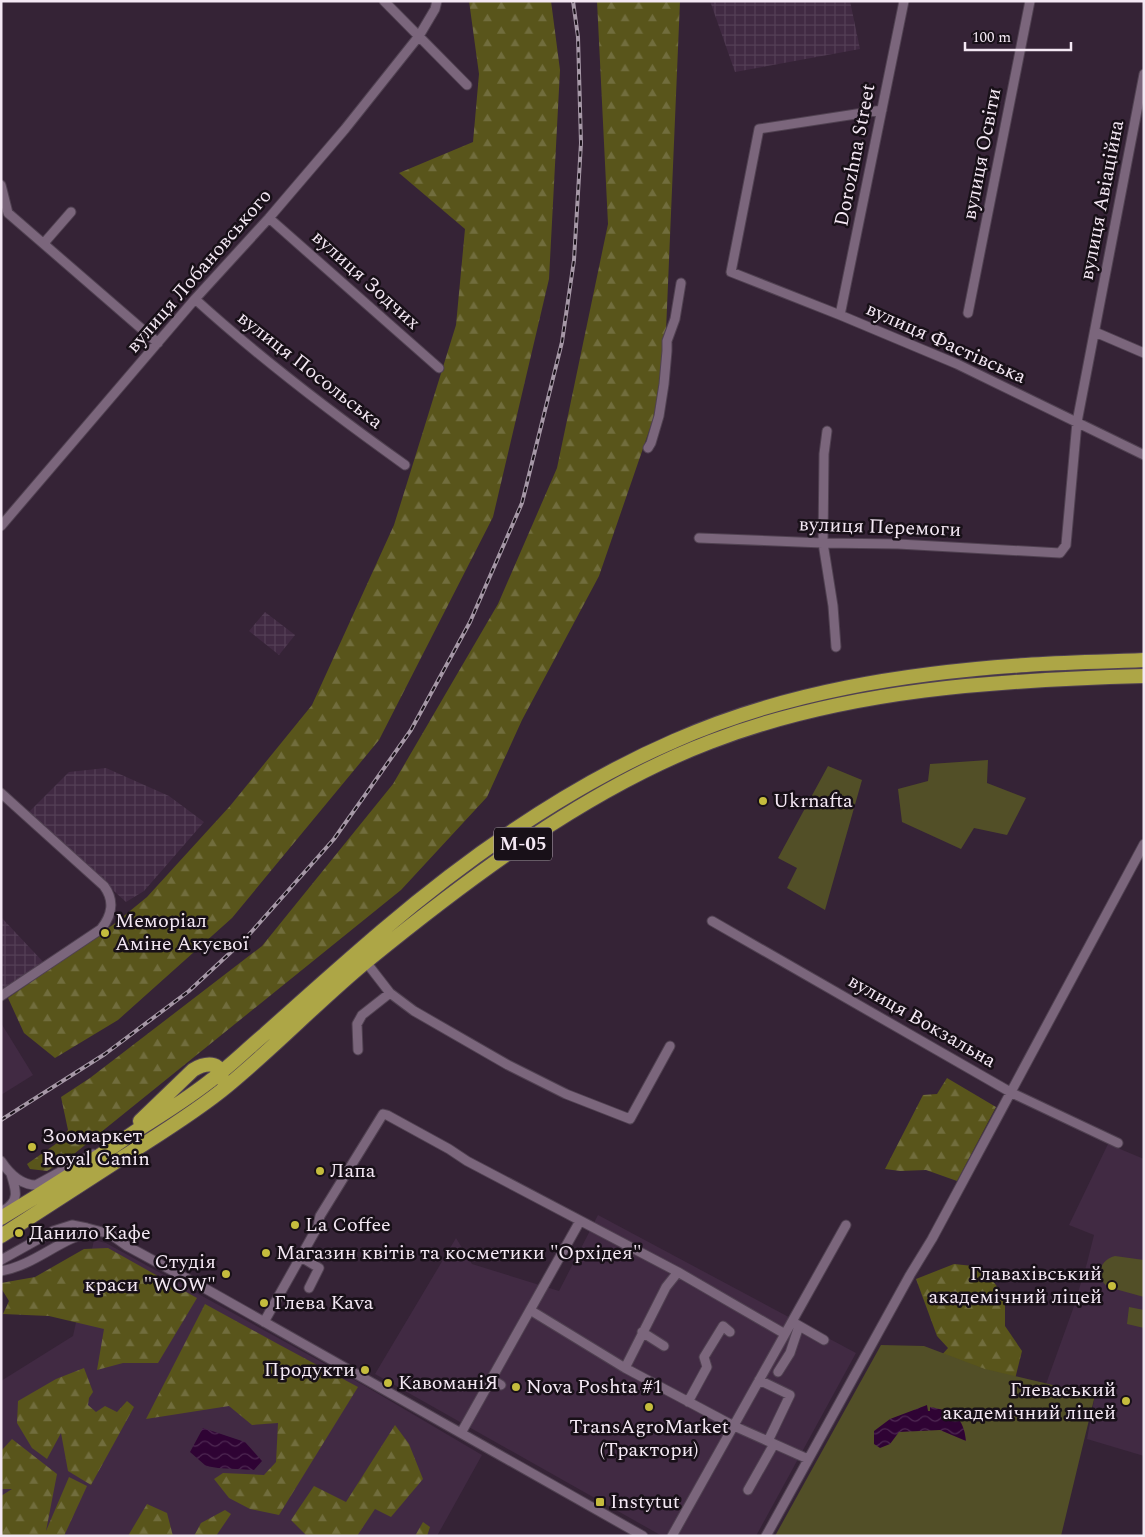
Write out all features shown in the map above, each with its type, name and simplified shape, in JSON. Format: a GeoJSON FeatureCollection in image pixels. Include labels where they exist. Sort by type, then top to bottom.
{"type":"FeatureCollection","features":[{"type":"Feature","properties":{"kind":"highway","name":"М-05"},"geometry":{"type":"LineString","coordinates":[[1,1218],[201,1088],[386,928],[473,859],[519,827],[586,785],[632,760],[676,740],[764,708],[876,682],[930,674],[1019,665],[1144,660]]}},
{"type":"Feature","properties":{"kind":"highway","name":"М-05"},"geometry":{"type":"LineString","coordinates":[[1,1236],[148,1142],[220,1092],[366,962],[483,871],[577,808],[638,773],[712,741],[805,713],[864,700],[920,691],[1018,681],[1144,676]]}},
{"type":"Feature","properties":{"kind":"highway"},"geometry":{"type":"LineString","coordinates":[[116,1145],[193,1070],[204,1064],[212,1064],[221,1072],[223,1076],[220,1092]]}},
{"type":"Feature","properties":{"kind":"street"},"geometry":{"type":"LineString","coordinates":[[384,1],[467,85]]}},
{"type":"Feature","properties":{"kind":"street","name":"вулиця Лобановського"},"geometry":{"type":"LineString","coordinates":[[1,526],[195,299],[269,218],[346,129],[419,36],[435,9],[437,1]]}},
{"type":"Feature","properties":{"kind":"street","name":"Dorozhna Street"},"geometry":{"type":"LineString","coordinates":[[840,315],[904,1]]}},
{"type":"Feature","properties":{"kind":"street","name":"вулиця Освіти"},"geometry":{"type":"LineString","coordinates":[[968,313],[1030,1]]}},
{"type":"Feature","properties":{"kind":"street","name":"вулиця Авіаційна"},"geometry":{"type":"LineString","coordinates":[[1060,553],[1066,545],[1077,422],[1144,74]]}},
{"type":"Feature","properties":{"kind":"street","name":"вулиця Фастівська"},"geometry":{"type":"LineString","coordinates":[[882,110],[759,129],[731,272],[957,364],[1144,455]]}},
{"type":"Feature","properties":{"kind":"street"},"geometry":{"type":"LineString","coordinates":[[1,185],[8,213],[158,342]]}},
{"type":"Feature","properties":{"kind":"street"},"geometry":{"type":"LineString","coordinates":[[44,243],[70,212]]}},
{"type":"Feature","properties":{"kind":"street","name":"вулиця Зодчих"},"geometry":{"type":"LineString","coordinates":[[269,218],[439,368]]}},
{"type":"Feature","properties":{"kind":"street"},"geometry":{"type":"LineString","coordinates":[[648,448],[659,416],[664,384],[667,341],[675,319],[681,283]]}},
{"type":"Feature","properties":{"kind":"street","name":"вулиця Посольська"},"geometry":{"type":"LineString","coordinates":[[195,299],[227,328],[334,415],[405,465]]}},
{"type":"Feature","properties":{"kind":"street"},"geometry":{"type":"LineString","coordinates":[[1095,332],[1144,353]]}},
{"type":"Feature","properties":{"kind":"street"},"geometry":{"type":"LineString","coordinates":[[827,431],[824,454],[823,543],[834,606],[836,646]]}},
{"type":"Feature","properties":{"kind":"street","name":"вулиця Перемоги"},"geometry":{"type":"LineString","coordinates":[[699,538],[898,544],[1060,553]]}},
{"type":"Feature","properties":{"kind":"street"},"geometry":{"type":"LineString","coordinates":[[1,793],[104,886],[111,899],[112,910],[108,921],[101,929],[1,996]]}},
{"type":"Feature","properties":{"kind":"street"},"geometry":{"type":"LineString","coordinates":[[766,1536],[910,1275],[932,1239],[1144,844]]}},
{"type":"Feature","properties":{"kind":"street","name":"вулиця Вокзальна"},"geometry":{"type":"LineString","coordinates":[[712,921],[1012,1092],[1118,1143]]}},
{"type":"Feature","properties":{"kind":"street"},"geometry":{"type":"LineString","coordinates":[[366,962],[390,993],[414,1011],[508,1065],[566,1094],[630,1118],[670,1046]]}},
{"type":"Feature","properties":{"kind":"street"},"geometry":{"type":"LineString","coordinates":[[358,1050],[357,1024],[362,1015],[390,993]]}},
{"type":"Feature","properties":{"kind":"street"},"geometry":{"type":"LineString","coordinates":[[264,1322],[318,1226],[320,1216],[382,1114],[678,1272],[785,1334]]}},
{"type":"Feature","properties":{"kind":"street"},"geometry":{"type":"LineString","coordinates":[[1,1161],[10,1172],[25,1183],[36,1185],[82,1159],[116,1145]]}},
{"type":"Feature","properties":{"kind":"street"},"geometry":{"type":"LineString","coordinates":[[1,1212],[15,1200],[15,1189],[10,1172]]}},
{"type":"Feature","properties":{"kind":"street"},"geometry":{"type":"LineString","coordinates":[[461,1433],[580,1221]]}},
{"type":"Feature","properties":{"kind":"street"},"geometry":{"type":"LineString","coordinates":[[1,1260],[53,1231],[72,1225],[110,1234],[127,1246],[643,1536]]}},
{"type":"Feature","properties":{"kind":"street"},"geometry":{"type":"LineString","coordinates":[[778,1372],[790,1353],[796,1323],[846,1225]]}},
{"type":"Feature","properties":{"kind":"street"},"geometry":{"type":"LineString","coordinates":[[63,1228],[69,1234],[68,1241]]}},
{"type":"Feature","properties":{"kind":"street"},"geometry":{"type":"LineString","coordinates":[[1,1271],[10,1270],[33,1260],[77,1236],[98,1230]]}},
{"type":"Feature","properties":{"kind":"street"},"geometry":{"type":"LineString","coordinates":[[29,1245],[30,1256],[33,1260]]}},
{"type":"Feature","properties":{"kind":"street"},"geometry":{"type":"LineString","coordinates":[[301,1257],[319,1268],[309,1288]]}},
{"type":"Feature","properties":{"kind":"street"},"geometry":{"type":"LineString","coordinates":[[625,1368],[666,1287],[678,1272]]}},
{"type":"Feature","properties":{"kind":"street"},"geometry":{"type":"LineString","coordinates":[[530,1310],[625,1368],[688,1402],[734,1426],[808,1460]]}},
{"type":"Feature","properties":{"kind":"street"},"geometry":{"type":"LineString","coordinates":[[672,1536],[785,1334],[796,1323]]}},
{"type":"Feature","properties":{"kind":"street"},"geometry":{"type":"LineString","coordinates":[[796,1323],[824,1340]]}},
{"type":"Feature","properties":{"kind":"street"},"geometry":{"type":"LineString","coordinates":[[688,1402],[707,1367],[704,1357],[723,1326],[730,1332]]}},
{"type":"Feature","properties":{"kind":"street"},"geometry":{"type":"LineString","coordinates":[[642,1332],[664,1346]]}},
{"type":"Feature","properties":{"kind":"street"},"geometry":{"type":"LineString","coordinates":[[491,1379],[501,1385]]}},
{"type":"Feature","properties":{"kind":"street"},"geometry":{"type":"LineString","coordinates":[[748,1490],[771,1443],[790,1395],[760,1380]]}},
{"type":"Feature","properties":{"kind":"shaded area"},"geometry":{"type":"Polygon","coordinates":[[[710,1],[850,1],[860,49],[735,72],[710,1]]]}},
{"type":"Feature","properties":{"kind":"shaded area"},"geometry":{"type":"Polygon","coordinates":[[[265,612],[295,635],[279,655],[249,631],[265,612]]]}},
{"type":"Feature","properties":{"kind":"shaded area"},"geometry":{"type":"Polygon","coordinates":[[[988,760],[987,783],[1026,798],[1007,835],[974,828],[961,849],[902,822],[898,789],[928,781],[930,764],[988,760]]]}},
{"type":"Feature","properties":{"kind":"shaded area"},"geometry":{"type":"Polygon","coordinates":[[[828,766],[862,780],[825,910],[787,888],[797,868],[778,858],[828,766]]]}},
{"type":"Feature","properties":{"kind":"shaded area"},"geometry":{"type":"Polygon","coordinates":[[[106,768],[169,796],[204,822],[144,891],[126,902],[28,813],[69,772],[106,768]]]}},
{"type":"Feature","properties":{"kind":"shaded area"},"geometry":{"type":"Polygon","coordinates":[[[1,917],[46,965],[1,993],[1,917]]]}},
{"type":"Feature","properties":{"kind":"shaded area"},"geometry":{"type":"Polygon","coordinates":[[[1,1023],[33,1075],[1,1095],[1,1023]]]}},
{"type":"Feature","properties":{"kind":"shaded area","name":"Главахівський академічний ліцей"},"geometry":{"type":"Polygon","coordinates":[[[1108,1144],[1144,1159],[1144,1456],[1087,1439],[1095,1395],[1046,1384],[1073,1309],[1094,1235],[1069,1225],[1108,1144]]]}},
{"type":"Feature","properties":{"kind":"shaded area"},"geometry":{"type":"Polygon","coordinates":[[[598,1215],[856,1353],[756,1536],[662,1536],[375,1374],[456,1238],[472,1264],[559,1291],[598,1215]]]}},
{"type":"Feature","properties":{"kind":"shaded area"},"geometry":{"type":"Polygon","coordinates":[[[94,1240],[106,1243],[365,1386],[482,1455],[437,1536],[1,1536],[1,1381],[73,1336],[94,1240]]]}},
{"type":"Feature","properties":{"kind":"shaded area"},"geometry":{"type":"Polygon","coordinates":[[[1115,1256],[1144,1260],[1144,1297],[1108,1287],[1104,1283],[1100,1274],[1102,1265],[1105,1261],[1115,1256]]]}},
{"type":"Feature","properties":{"kind":"shaded area"},"geometry":{"type":"Polygon","coordinates":[[[1129,1307],[1144,1310],[1144,1328],[1127,1324],[1129,1307]]]}},
{"type":"Feature","properties":{"kind":"shaded area"},"geometry":{"type":"Polygon","coordinates":[[[881,1345],[924,1346],[985,1369],[1095,1395],[1061,1536],[775,1536],[881,1345]]]}},
{"type":"Feature","properties":{"kind":"green space"},"geometry":{"type":"Polygon","coordinates":[[[469,1],[551,1],[560,70],[549,279],[493,517],[379,740],[232,918],[118,1020],[55,1058],[24,1033],[8,998],[114,924],[147,897],[230,806],[312,705],[394,525],[456,325],[465,229],[399,173],[473,142],[479,74],[469,1]]]}},
{"type":"Feature","properties":{"kind":"green space"},"geometry":{"type":"Polygon","coordinates":[[[597,1],[680,1],[666,331],[659,402],[599,576],[522,720],[487,797],[401,890],[69,1158],[47,1171],[30,1169],[27,1164],[60,1141],[68,1130],[61,1097],[90,1078],[262,946],[393,784],[498,604],[557,468],[608,224],[597,1]]]}},
{"type":"Feature","properties":{"kind":"green space"},"geometry":{"type":"Polygon","coordinates":[[[947,1078],[996,1107],[957,1181],[926,1170],[900,1171],[885,1169],[923,1095],[937,1094],[947,1078]]]}},
{"type":"Feature","properties":{"kind":"green space"},"geometry":{"type":"Polygon","coordinates":[[[108,1248],[197,1298],[158,1363],[123,1363],[97,1370],[104,1329],[49,1316],[3,1314],[9,1301],[1,1288],[1,1283],[35,1277],[84,1249],[108,1248]]]}},
{"type":"Feature","properties":{"kind":"green space"},"geometry":{"type":"Polygon","coordinates":[[[954,1264],[973,1266],[989,1276],[1005,1297],[1005,1326],[1022,1351],[1014,1383],[780,1536],[948,1348],[937,1336],[916,1279],[954,1264]]]}},
{"type":"Feature","properties":{"kind":"green space"},"geometry":{"type":"Polygon","coordinates":[[[205,1304],[358,1387],[279,1515],[250,1509],[229,1498],[214,1479],[223,1473],[264,1475],[276,1462],[278,1423],[252,1425],[229,1406],[146,1419],[205,1304]]]}},
{"type":"Feature","properties":{"kind":"green space"},"geometry":{"type":"Polygon","coordinates":[[[84,1368],[93,1392],[89,1398],[88,1405],[96,1412],[105,1406],[117,1412],[127,1401],[134,1407],[91,1485],[68,1471],[61,1433],[47,1459],[32,1448],[17,1423],[18,1401],[56,1379],[84,1368]]]}},
{"type":"Feature","properties":{"kind":"green space"},"geometry":{"type":"Polygon","coordinates":[[[395,1425],[409,1444],[423,1479],[391,1517],[375,1509],[357,1536],[307,1536],[291,1520],[314,1486],[346,1502],[395,1425]]]}},
{"type":"Feature","properties":{"kind":"green space"},"geometry":{"type":"Polygon","coordinates":[[[12,1439],[57,1474],[46,1531],[69,1477],[87,1486],[64,1536],[1,1536],[1,1496],[12,1489],[1,1489],[1,1451],[12,1439]]]}},
{"type":"Feature","properties":{"kind":"green space"},"geometry":{"type":"Polygon","coordinates":[[[147,1504],[167,1513],[173,1536],[128,1536],[147,1504]]]}},
{"type":"Feature","properties":{"kind":"green space"},"geometry":{"type":"Polygon","coordinates":[[[225,1510],[231,1514],[216,1536],[194,1536],[201,1523],[225,1510]]]}},
{"type":"Feature","properties":{"kind":"green space"},"geometry":{"type":"Polygon","coordinates":[[[423,1522],[430,1527],[427,1536],[415,1536],[423,1522]]]}},
{"type":"Feature","properties":{"kind":"water"},"geometry":{"type":"Polygon","coordinates":[[[927,1405],[928,1411],[930,1411],[930,1407],[956,1416],[963,1426],[966,1441],[940,1430],[899,1432],[890,1444],[880,1448],[874,1444],[874,1431],[890,1419],[927,1405]]]}},
{"type":"Feature","properties":{"kind":"water"},"geometry":{"type":"Polygon","coordinates":[[[203,1428],[245,1442],[262,1461],[254,1470],[206,1466],[190,1452],[203,1428]]]}},
{"type":"Feature","properties":{"kind":"railway"},"geometry":{"type":"LineString","coordinates":[[1,1120],[105,1054],[189,991],[245,939],[334,839],[411,730],[470,622],[522,503],[562,342],[574,260],[581,143],[578,37],[573,1]]}},
{"type":"Feature","properties":{"kind":"place","name":"Ukrnafta"},"geometry":{"type":"Point","coordinates":[763,801]}},
{"type":"Feature","properties":{"kind":"place","name":"Меморіал Аміне Акуєвої"},"geometry":{"type":"Point","coordinates":[105,933]}},
{"type":"Feature","properties":{"kind":"place","name":"Зоомаркет Royal Canin"},"geometry":{"type":"Point","coordinates":[32,1147]}},
{"type":"Feature","properties":{"kind":"place","name":"Лапа"},"geometry":{"type":"Point","coordinates":[320,1171]}},
{"type":"Feature","properties":{"kind":"place","name":"La Coffee"},"geometry":{"type":"Point","coordinates":[295,1225]}},
{"type":"Feature","properties":{"kind":"place","name":"Данило Кафе"},"geometry":{"type":"Point","coordinates":[19,1233]}},
{"type":"Feature","properties":{"kind":"place","name":"Магазин квітів та косметики \"Орхідея\""},"geometry":{"type":"Point","coordinates":[266,1253]}},
{"type":"Feature","properties":{"kind":"place","name":"Студія краси \"WOW\""},"geometry":{"type":"Point","coordinates":[226,1274]}},
{"type":"Feature","properties":{"kind":"place","name":"Главахівський академічний ліцей"},"geometry":{"type":"Point","coordinates":[1112,1286]}},
{"type":"Feature","properties":{"kind":"place","name":"Глева Kava"},"geometry":{"type":"Point","coordinates":[264,1303]}},
{"type":"Feature","properties":{"kind":"place","name":"Продукти"},"geometry":{"type":"Point","coordinates":[365,1370]}},
{"type":"Feature","properties":{"kind":"place","name":"КавоманіЯ"},"geometry":{"type":"Point","coordinates":[388,1383]}},
{"type":"Feature","properties":{"kind":"place","name":"Nova Poshta #1"},"geometry":{"type":"Point","coordinates":[516,1387]}},
{"type":"Feature","properties":{"kind":"place","name":"Глеваський академічний ліцей"},"geometry":{"type":"Point","coordinates":[1126,1401]}},
{"type":"Feature","properties":{"kind":"place","name":"TransAgroMarket (Трактори)"},"geometry":{"type":"Point","coordinates":[649,1407]}},
{"type":"Feature","properties":{"kind":"place","name":"Instytut"},"geometry":{"type":"Point","coordinates":[600,1502]}}]}
